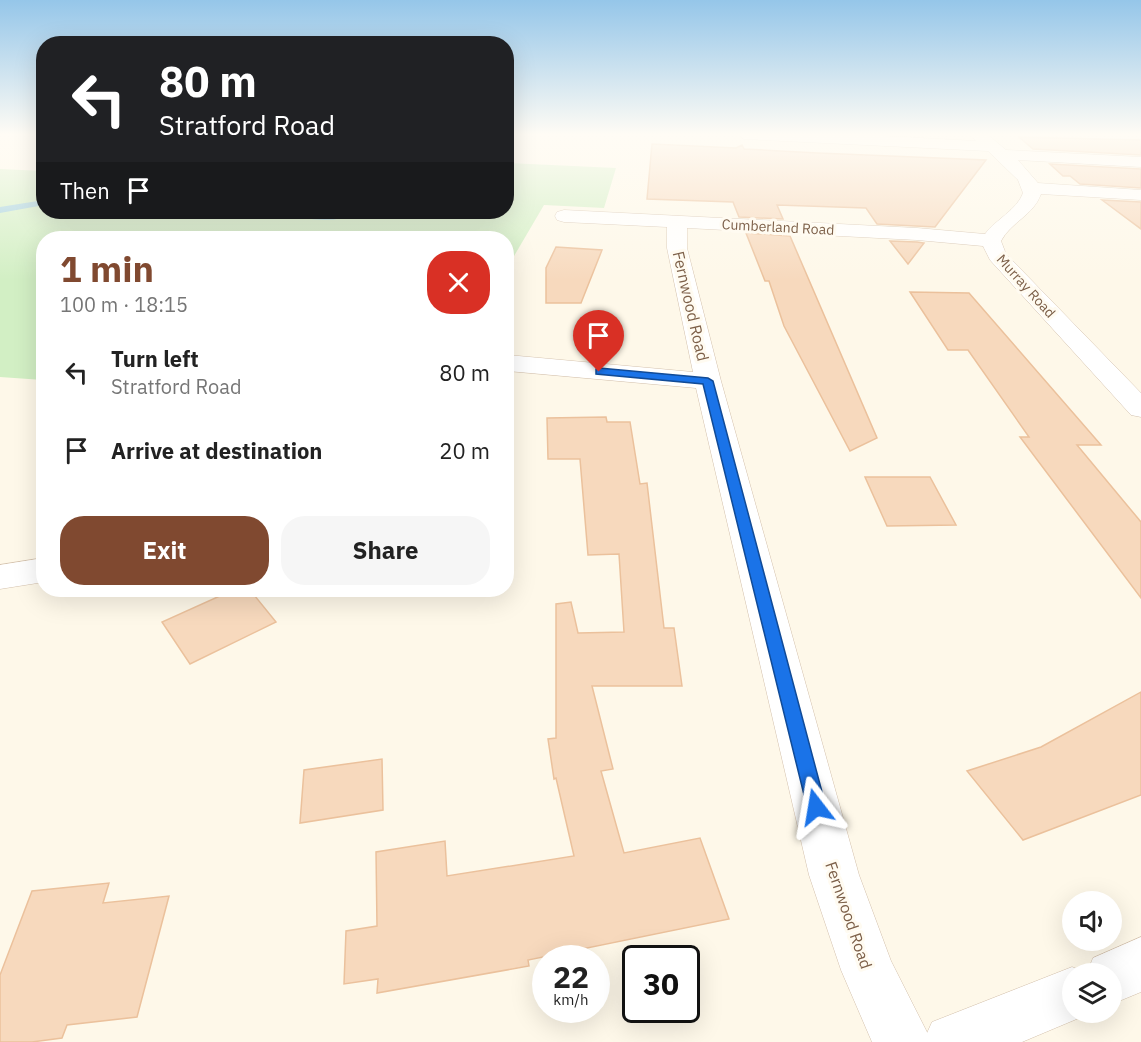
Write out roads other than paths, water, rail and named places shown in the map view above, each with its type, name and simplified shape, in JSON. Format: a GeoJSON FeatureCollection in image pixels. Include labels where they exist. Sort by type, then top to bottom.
{"type":"FeatureCollection","features":[{"type":"Feature","properties":{"kind":"street"},"geometry":{"type":"LineString","coordinates":[[1028,183],[1032,188],[1141,195]]}},
{"type":"Feature","properties":{"kind":"street","name":"Murray Road"},"geometry":{"type":"LineString","coordinates":[[1032,188],[1032,194],[1026,206],[1001,228],[991,241],[997,256],[1141,409]]}},
{"type":"Feature","properties":{"kind":"street","name":"Cumberland Road"},"geometry":{"type":"LineString","coordinates":[[564,216],[918,234],[991,241]]}},
{"type":"Feature","properties":{"kind":"street","name":"Fernwood Road"},"geometry":{"type":"LineString","coordinates":[[677,223],[677,248],[708,381],[834,875],[868,970],[884,1008],[903,1042]]}},
{"type":"Feature","properties":{"kind":"street"},"geometry":{"type":"LineString","coordinates":[[514,364],[708,381]]}},
{"type":"Feature","properties":{"kind":"street"},"geometry":{"type":"LineString","coordinates":[[0,577],[36,571]]}},
{"type":"Feature","properties":{"kind":"street"},"geometry":{"type":"LineString","coordinates":[[1122,973],[1141,964]]}},
{"type":"Feature","properties":{"kind":"street"},"geometry":{"type":"LineString","coordinates":[[952,1042],[1062,998]]}},
{"type":"Feature","properties":{"kind":"waterway"},"geometry":{"type":"LineString","coordinates":[[0,210],[36,203]]}}]}
